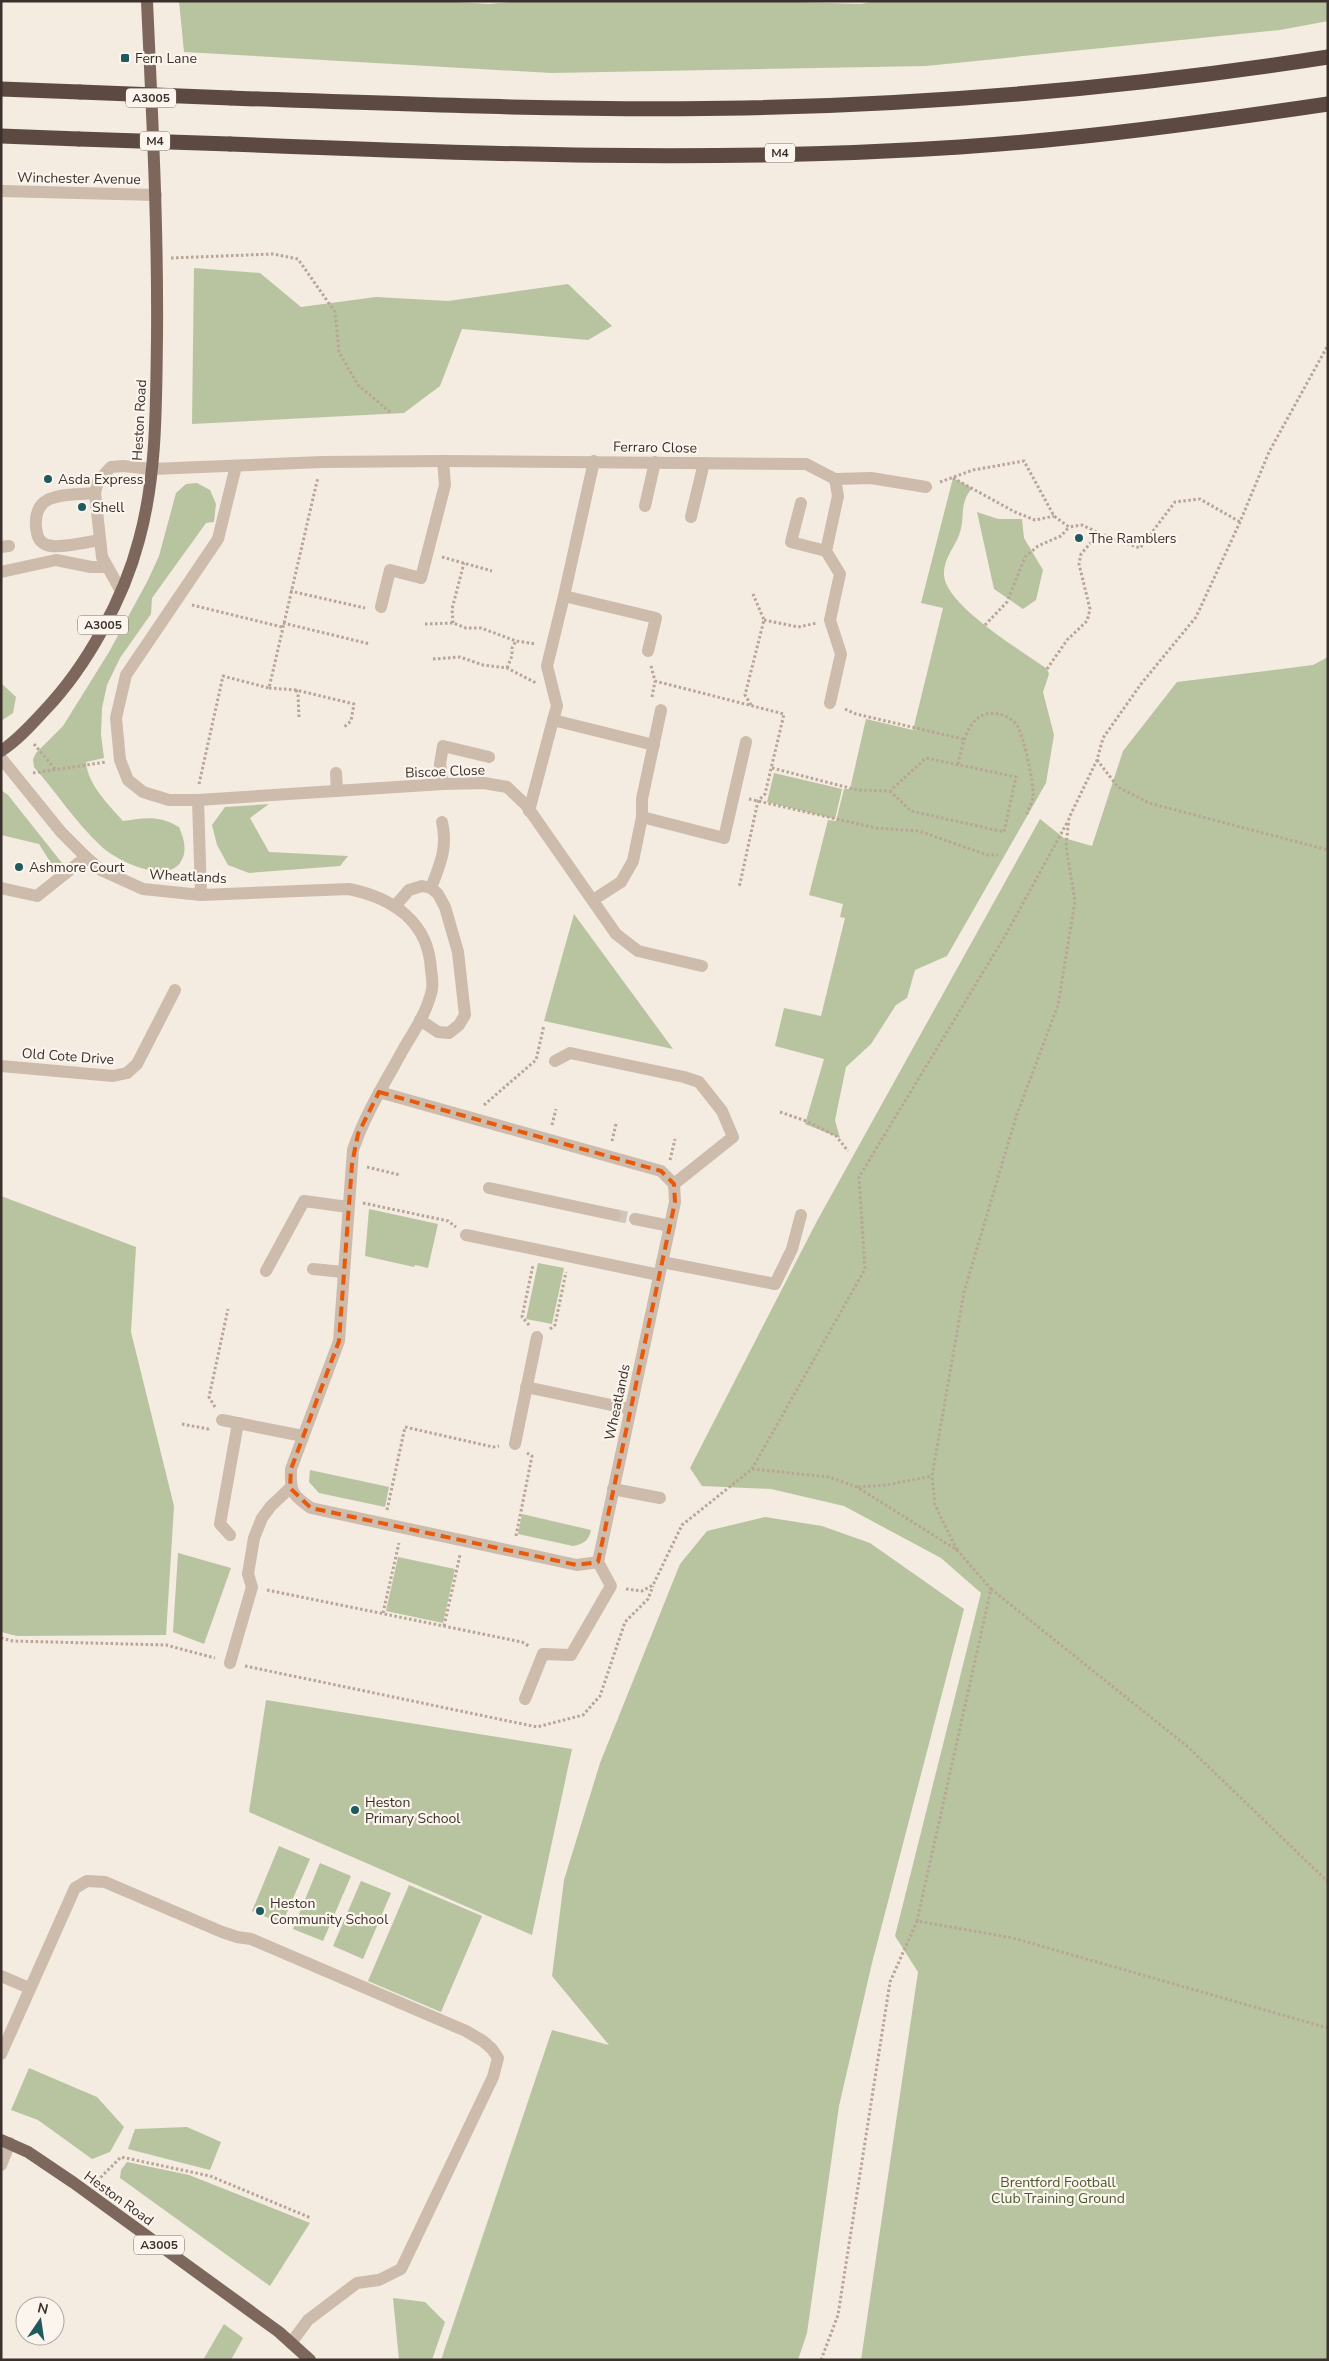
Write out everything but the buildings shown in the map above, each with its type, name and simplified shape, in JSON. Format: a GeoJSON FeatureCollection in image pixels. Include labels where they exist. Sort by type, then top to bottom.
{"type":"FeatureCollection","features":[{"type":"Feature","properties":{"kind":"highway"},"geometry":{"type":"LineString","coordinates":[[1,89],[560,108],[746,108],[882,102],[1035,92],[1176,78],[1328,57]]}},
{"type":"Feature","properties":{"kind":"highway","name":"M4"},"geometry":{"type":"LineString","coordinates":[[1,136],[576,156],[850,152],[960,147],[1155,128],[1328,104]]}},
{"type":"Feature","properties":{"kind":"main road","name":"A3005"},"geometry":{"type":"LineString","coordinates":[[147,1],[156,195]]}},
{"type":"Feature","properties":{"kind":"main road","name":"Heston Road"},"geometry":{"type":"LineString","coordinates":[[1,751],[23,733],[61,693],[88,653],[121,591],[139,540],[152,469],[157,377],[156,195]]}},
{"type":"Feature","properties":{"kind":"main road","name":"Heston Road"},"geometry":{"type":"LineString","coordinates":[[5,2142],[28,2152],[88,2193],[291,2342],[310,2360]]}},
{"type":"Feature","properties":{"kind":"street","name":"Winchester Avenue"},"geometry":{"type":"LineString","coordinates":[[1,191],[156,195]]}},
{"type":"Feature","properties":{"kind":"street"},"geometry":{"type":"LineString","coordinates":[[381,607],[390,570],[421,578],[445,485],[443,461]]}},
{"type":"Feature","properties":{"kind":"street","name":"Ferraro Close"},"geometry":{"type":"LineString","coordinates":[[95,493],[98,480],[110,467],[122,466],[152,469],[322,462],[594,461],[806,464],[836,479]]}},
{"type":"Feature","properties":{"kind":"street"},"geometry":{"type":"LineString","coordinates":[[529,810],[553,720],[555,699],[547,666],[594,461]]}},
{"type":"Feature","properties":{"kind":"street"},"geometry":{"type":"LineString","coordinates":[[645,506],[655,462]]}},
{"type":"Feature","properties":{"kind":"street"},"geometry":{"type":"LineString","coordinates":[[691,517],[704,463]]}},
{"type":"Feature","properties":{"kind":"street"},"geometry":{"type":"LineString","coordinates":[[176,601],[218,539],[236,466]]}},
{"type":"Feature","properties":{"kind":"street"},"geometry":{"type":"LineString","coordinates":[[830,703],[842,654],[830,620],[840,574],[826,551],[838,496],[836,479],[871,478],[926,487]]}},
{"type":"Feature","properties":{"kind":"street"},"geometry":{"type":"LineString","coordinates":[[100,540],[51,546],[41,542],[37,538],[36,518],[38,507],[43,501],[54,498],[95,493],[100,540],[106,567],[121,591]]}},
{"type":"Feature","properties":{"kind":"street"},"geometry":{"type":"LineString","coordinates":[[801,503],[791,542],[826,551]]}},
{"type":"Feature","properties":{"kind":"street"},"geometry":{"type":"LineString","coordinates":[[1,572],[56,560],[91,567],[106,567]]}},
{"type":"Feature","properties":{"kind":"street"},"geometry":{"type":"LineString","coordinates":[[564,596],[656,618],[648,651]]}},
{"type":"Feature","properties":{"kind":"street","name":"Biscoe Close"},"geometry":{"type":"LineString","coordinates":[[176,601],[126,675],[116,718],[120,760],[128,780],[143,792],[170,800],[198,800],[443,784],[484,783],[507,787],[529,810],[616,934],[638,951],[702,966]]}},
{"type":"Feature","properties":{"kind":"street"},"geometry":{"type":"LineString","coordinates":[[593,900],[620,882],[632,861],[642,817],[642,799],[661,710]]}},
{"type":"Feature","properties":{"kind":"street"},"geometry":{"type":"LineString","coordinates":[[553,720],[654,745]]}},
{"type":"Feature","properties":{"kind":"street"},"geometry":{"type":"LineString","coordinates":[[642,817],[724,838],[746,742]]}},
{"type":"Feature","properties":{"kind":"street"},"geometry":{"type":"LineString","coordinates":[[443,784],[440,764],[444,746],[489,757]]}},
{"type":"Feature","properties":{"kind":"street","name":"Wheatlands"},"geometry":{"type":"LineString","coordinates":[[1,758],[61,832],[101,870],[143,889],[201,895],[349,889],[372,894],[395,906],[418,926],[431,958],[432,989],[420,1020],[379,1092],[358,1134],[352,1164],[348,1204],[339,1341],[291,1469],[290,1488]]}},
{"type":"Feature","properties":{"kind":"street"},"geometry":{"type":"LineString","coordinates":[[336,773],[337,791]]}},
{"type":"Feature","properties":{"kind":"street"},"geometry":{"type":"LineString","coordinates":[[198,800],[201,895]]}},
{"type":"Feature","properties":{"kind":"street"},"geometry":{"type":"LineString","coordinates":[[430,888],[442,858],[445,838],[442,822]]}},
{"type":"Feature","properties":{"kind":"street"},"geometry":{"type":"LineString","coordinates":[[1,888],[38,896],[86,857]]}},
{"type":"Feature","properties":{"kind":"street"},"geometry":{"type":"LineString","coordinates":[[395,906],[409,890],[422,886],[430,888],[442,900],[458,952],[465,1015],[459,1026],[449,1033],[438,1032],[420,1020]]}},
{"type":"Feature","properties":{"kind":"street","name":"Old Cote Drive"},"geometry":{"type":"LineString","coordinates":[[1,1066],[113,1076],[127,1073],[137,1064],[175,990]]}},
{"type":"Feature","properties":{"kind":"street"},"geometry":{"type":"LineString","coordinates":[[379,1092],[661,1171],[674,1184],[733,1137],[722,1111],[699,1082],[570,1053],[555,1061]]}},
{"type":"Feature","properties":{"kind":"street","name":"Wheatlands"},"geometry":{"type":"LineString","coordinates":[[598,1562],[675,1202],[674,1184]]}},
{"type":"Feature","properties":{"kind":"street"},"geometry":{"type":"LineString","coordinates":[[489,1188],[615,1214]]}},
{"type":"Feature","properties":{"kind":"street"},"geometry":{"type":"LineString","coordinates":[[266,1271],[304,1201],[348,1204]]}},
{"type":"Feature","properties":{"kind":"street"},"geometry":{"type":"LineString","coordinates":[[662,1262],[775,1284],[792,1249],[801,1215]]}},
{"type":"Feature","properties":{"kind":"street"},"geometry":{"type":"LineString","coordinates":[[635,1219],[670,1226]]}},
{"type":"Feature","properties":{"kind":"street"},"geometry":{"type":"LineString","coordinates":[[466,1235],[659,1275]]}},
{"type":"Feature","properties":{"kind":"street"},"geometry":{"type":"LineString","coordinates":[[313,1269],[344,1272]]}},
{"type":"Feature","properties":{"kind":"street"},"geometry":{"type":"LineString","coordinates":[[515,1444],[538,1337]]}},
{"type":"Feature","properties":{"kind":"street"},"geometry":{"type":"LineString","coordinates":[[526,1387],[630,1409]]}},
{"type":"Feature","properties":{"kind":"street"},"geometry":{"type":"LineString","coordinates":[[222,1420],[303,1436]]}},
{"type":"Feature","properties":{"kind":"street"},"geometry":{"type":"LineString","coordinates":[[230,1534],[220,1524],[238,1423]]}},
{"type":"Feature","properties":{"kind":"street"},"geometry":{"type":"LineString","coordinates":[[230,1662],[252,1587],[248,1574],[254,1538],[267,1512],[290,1488],[298,1499],[311,1508],[576,1565],[598,1562],[611,1586],[571,1655],[543,1654],[525,1699]]}},
{"type":"Feature","properties":{"kind":"street"},"geometry":{"type":"LineString","coordinates":[[613,1489],[660,1498]]}},
{"type":"Feature","properties":{"kind":"street"},"geometry":{"type":"LineString","coordinates":[[4,2048],[75,1888],[87,1881],[105,1882],[222,1932],[236,1937],[252,1939],[466,2031],[492,2049],[498,2058],[493,2077],[400,2270],[379,2280],[357,2283],[308,2320],[291,2342]]}},
{"type":"Feature","properties":{"kind":"street"},"geometry":{"type":"LineString","coordinates":[[1,1976],[29,1988]]}},
{"type":"Feature","properties":{"kind":"street"},"geometry":{"type":"LineString","coordinates":[[1,2165],[5,2142]]}},
{"type":"Feature","properties":{"kind":"path"},"geometry":{"type":"LineString","coordinates":[[157,259],[273,254],[298,259],[335,312],[339,352],[358,385],[390,412]]}},
{"type":"Feature","properties":{"kind":"path"},"geometry":{"type":"LineString","coordinates":[[1,1638],[13,1641],[166,1645],[230,1662],[537,1728],[583,1715],[600,1696],[625,1622],[648,1599],[682,1525],[752,1469],[865,1269],[859,1177],[1005,936],[1070,818],[1097,760],[1103,738],[1141,684],[1196,617],[1240,522],[1269,452],[1328,345]]}},
{"type":"Feature","properties":{"kind":"path"},"geometry":{"type":"LineString","coordinates":[[926,487],[973,470],[1024,461],[1054,516],[1069,526],[1082,525],[1140,548],[1175,502],[1200,500],[1240,522]]}},
{"type":"Feature","properties":{"kind":"path"},"geometry":{"type":"LineString","coordinates":[[269,688],[282,625],[322,462]]}},
{"type":"Feature","properties":{"kind":"path"},"geometry":{"type":"LineString","coordinates":[[953,478],[1015,512],[1035,520],[1054,516]]}},
{"type":"Feature","properties":{"kind":"path"},"geometry":{"type":"LineString","coordinates":[[985,624],[1007,602],[1025,557],[1038,546],[1061,536],[1069,526]]}},
{"type":"Feature","properties":{"kind":"path"},"geometry":{"type":"LineString","coordinates":[[1047,669],[1067,640],[1087,621],[1090,609],[1079,564],[1082,554],[1099,533]]}},
{"type":"Feature","properties":{"kind":"path"},"geometry":{"type":"LineString","coordinates":[[427,553],[492,571]]}},
{"type":"Feature","properties":{"kind":"path"},"geometry":{"type":"LineString","coordinates":[[453,623],[452,609],[464,563]]}},
{"type":"Feature","properties":{"kind":"path"},"geometry":{"type":"LineString","coordinates":[[290,591],[359,608],[381,607]]}},
{"type":"Feature","properties":{"kind":"path"},"geometry":{"type":"LineString","coordinates":[[751,706],[745,695],[764,620],[753,594]]}},
{"type":"Feature","properties":{"kind":"path"},"geometry":{"type":"LineString","coordinates":[[176,601],[370,644]]}},
{"type":"Feature","properties":{"kind":"path"},"geometry":{"type":"LineString","coordinates":[[764,620],[798,627],[830,620]]}},
{"type":"Feature","properties":{"kind":"path"},"geometry":{"type":"LineString","coordinates":[[426,624],[453,623],[466,628],[481,628],[516,641],[552,644]]}},
{"type":"Feature","properties":{"kind":"path"},"geometry":{"type":"LineString","coordinates":[[506,668],[516,641]]}},
{"type":"Feature","properties":{"kind":"path"},"geometry":{"type":"LineString","coordinates":[[648,651],[655,681],[651,701]]}},
{"type":"Feature","properties":{"kind":"path"},"geometry":{"type":"LineString","coordinates":[[433,659],[460,656],[483,665],[506,668],[555,699]]}},
{"type":"Feature","properties":{"kind":"path"},"geometry":{"type":"LineString","coordinates":[[198,800],[199,786],[223,676],[269,688],[296,690],[354,704],[351,721],[344,727]]}},
{"type":"Feature","properties":{"kind":"path"},"geometry":{"type":"LineString","coordinates":[[655,681],[784,714],[765,794],[758,801],[739,888]]}},
{"type":"Feature","properties":{"kind":"path"},"geometry":{"type":"LineString","coordinates":[[296,690],[298,694],[299,717]]}},
{"type":"Feature","properties":{"kind":"path"},"geometry":{"type":"LineString","coordinates":[[830,703],[856,714],[963,739]]}},
{"type":"Feature","properties":{"kind":"path"},"geometry":{"type":"LineString","coordinates":[[958,764],[963,739],[975,720],[986,714],[1005,716],[1013,721],[1020,734],[1032,781],[1033,797],[1027,814]]}},
{"type":"Feature","properties":{"kind":"path"},"geometry":{"type":"LineString","coordinates":[[23,733],[55,769]]}},
{"type":"Feature","properties":{"kind":"path"},"geometry":{"type":"LineString","coordinates":[[772,768],[857,790],[890,791],[911,811],[1004,832],[1016,777],[926,758],[890,791]]}},
{"type":"Feature","properties":{"kind":"path"},"geometry":{"type":"LineString","coordinates":[[15,776],[120,760]]}},
{"type":"Feature","properties":{"kind":"path"},"geometry":{"type":"LineString","coordinates":[[1097,760],[1118,787],[1149,803],[1327,851]]}},
{"type":"Feature","properties":{"kind":"path"},"geometry":{"type":"LineString","coordinates":[[758,801],[876,828],[919,831],[987,855],[998,855]]}},
{"type":"Feature","properties":{"kind":"path"},"geometry":{"type":"LineString","coordinates":[[956,1550],[935,1505],[932,1476],[964,1292],[1016,1117],[1058,1004],[1075,902],[1066,846],[1070,818]]}},
{"type":"Feature","properties":{"kind":"path"},"geometry":{"type":"LineString","coordinates":[[477,1120],[481,1108],[536,1060],[544,1025]]}},
{"type":"Feature","properties":{"kind":"path"},"geometry":{"type":"LineString","coordinates":[[780,1112],[806,1121],[836,1136],[848,1150]]}},
{"type":"Feature","properties":{"kind":"path"},"geometry":{"type":"LineString","coordinates":[[352,1164],[400,1175]]}},
{"type":"Feature","properties":{"kind":"path"},"geometry":{"type":"LineString","coordinates":[[348,1204],[448,1221],[466,1235]]}},
{"type":"Feature","properties":{"kind":"path"},"geometry":{"type":"LineString","coordinates":[[536,1249],[522,1317],[538,1337],[556,1325],[569,1256]]}},
{"type":"Feature","properties":{"kind":"path"},"geometry":{"type":"LineString","coordinates":[[182,1424],[208,1429],[222,1420],[209,1397],[228,1309]]}},
{"type":"Feature","properties":{"kind":"path"},"geometry":{"type":"LineString","coordinates":[[384,1523],[405,1427],[494,1447],[515,1444],[532,1456],[513,1551]]}},
{"type":"Feature","properties":{"kind":"path"},"geometry":{"type":"LineString","coordinates":[[752,1469],[829,1477],[857,1487],[956,1550],[991,1589],[1188,1747],[1328,1882]]}},
{"type":"Feature","properties":{"kind":"path"},"geometry":{"type":"LineString","coordinates":[[857,1487],[886,1485],[932,1476]]}},
{"type":"Feature","properties":{"kind":"path"},"geometry":{"type":"LineString","coordinates":[[384,1613],[403,1527]]}},
{"type":"Feature","properties":{"kind":"path"},"geometry":{"type":"LineString","coordinates":[[444,1626],[463,1540]]}},
{"type":"Feature","properties":{"kind":"path"},"geometry":{"type":"LineString","coordinates":[[611,1586],[642,1590],[653,1585]]}},
{"type":"Feature","properties":{"kind":"path"},"geometry":{"type":"LineString","coordinates":[[252,1587],[522,1642],[543,1654]]}},
{"type":"Feature","properties":{"kind":"path"},"geometry":{"type":"LineString","coordinates":[[821,2360],[838,2315],[890,1982],[917,1921],[991,1589]]}},
{"type":"Feature","properties":{"kind":"path"},"geometry":{"type":"LineString","coordinates":[[917,1921],[1013,1938],[1328,2028]]}},
{"type":"Feature","properties":{"kind":"path"},"geometry":{"type":"LineString","coordinates":[[88,2193],[111,2165],[121,2157],[210,2176],[311,2218]]}},
{"type":"Feature","properties":{"kind":"highlighted area"},"geometry":{"type":"Polygon","coordinates":[[[379,1092],[661,1171],[674,1184],[675,1202],[598,1562],[577,1565],[311,1508],[290,1488],[291,1469],[339,1341],[352,1164],[358,1134],[379,1092]]]}},
{"type":"Feature","properties":{"kind":"green space"},"geometry":{"type":"Polygon","coordinates":[[[179,1],[441,1],[489,4],[520,1],[765,1],[861,4],[874,1],[1328,1],[1328,21],[1280,30],[926,66],[551,73],[184,52],[179,1]]]}},
{"type":"Feature","properties":{"kind":"green space"},"geometry":{"type":"Polygon","coordinates":[[[194,268],[260,273],[301,307],[376,297],[448,301],[568,284],[612,326],[588,340],[462,329],[440,386],[404,413],[192,424],[194,268]]]}},
{"type":"Feature","properties":{"kind":"green space"},"geometry":{"type":"Polygon","coordinates":[[[953,478],[972,488],[965,500],[961,529],[947,559],[944,575],[948,587],[957,600],[970,613],[1047,669],[1049,674],[1043,692],[1054,735],[1046,783],[947,956],[915,970],[907,998],[896,1005],[871,1044],[846,1067],[835,1120],[840,1138],[805,1124],[824,1059],[775,1046],[784,1008],[821,1016],[845,918],[840,917],[843,904],[809,895],[828,820],[836,821],[844,789],[850,789],[866,719],[913,730],[943,608],[921,603],[953,478]]]}},
{"type":"Feature","properties":{"kind":"green space"},"geometry":{"type":"Polygon","coordinates":[[[197,483],[210,490],[216,504],[214,522],[206,523],[152,598],[151,614],[120,658],[107,685],[102,708],[101,735],[104,758],[86,762],[95,786],[105,801],[123,821],[145,818],[158,819],[179,827],[184,840],[185,850],[180,863],[173,869],[152,871],[117,858],[101,846],[34,767],[33,759],[36,753],[63,726],[109,652],[148,580],[159,556],[176,493],[186,484],[197,483]]]}},
{"type":"Feature","properties":{"kind":"green space"},"geometry":{"type":"Polygon","coordinates":[[[977,512],[998,519],[1022,519],[1024,538],[1043,570],[1036,600],[1023,609],[994,589],[977,512]]]}},
{"type":"Feature","properties":{"kind":"green space","name":"Brentford Football Club Training Ground"},"geometry":{"type":"Polygon","coordinates":[[[1328,657],[1328,2360],[861,2360],[918,1972],[895,1936],[981,1593],[941,1558],[844,1506],[771,1489],[702,1486],[690,1468],[817,1221],[1040,819],[1064,838],[1092,846],[1123,751],[1177,682],[1313,665],[1328,657]]]}},
{"type":"Feature","properties":{"kind":"green space"},"geometry":{"type":"Polygon","coordinates":[[[1,683],[16,697],[13,713],[1,721],[1,683]]]}},
{"type":"Feature","properties":{"kind":"green space"},"geometry":{"type":"Polygon","coordinates":[[[774,773],[842,789],[835,819],[767,802],[774,773]]]}},
{"type":"Feature","properties":{"kind":"green space"},"geometry":{"type":"Polygon","coordinates":[[[1,790],[8,795],[62,863],[54,868],[39,844],[1,835],[1,790]]]}},
{"type":"Feature","properties":{"kind":"green space"},"geometry":{"type":"Polygon","coordinates":[[[269,804],[250,818],[269,852],[348,856],[340,866],[249,873],[228,865],[217,845],[212,825],[225,807],[269,804]]]}},
{"type":"Feature","properties":{"kind":"green space"},"geometry":{"type":"Polygon","coordinates":[[[574,914],[673,1049],[544,1021],[574,914]]]}},
{"type":"Feature","properties":{"kind":"green space"},"geometry":{"type":"Polygon","coordinates":[[[1,1196],[136,1247],[131,1332],[174,1506],[166,1635],[17,1636],[1,1632],[1,1196]]]}},
{"type":"Feature","properties":{"kind":"green space"},"geometry":{"type":"Polygon","coordinates":[[[369,1209],[438,1224],[428,1268],[415,1265],[414,1267],[365,1256],[369,1209]]]}},
{"type":"Feature","properties":{"kind":"green space"},"geometry":{"type":"Polygon","coordinates":[[[538,1263],[564,1268],[552,1324],[526,1319],[538,1263]]]}},
{"type":"Feature","properties":{"kind":"green space"},"geometry":{"type":"Polygon","coordinates":[[[310,1470],[389,1487],[385,1507],[319,1493],[309,1482],[310,1470]]]}},
{"type":"Feature","properties":{"kind":"green space"},"geometry":{"type":"Polygon","coordinates":[[[522,1514],[591,1530],[585,1541],[573,1546],[518,1534],[522,1514]]]}},
{"type":"Feature","properties":{"kind":"green space"},"geometry":{"type":"Polygon","coordinates":[[[765,1517],[822,1526],[870,1543],[964,1609],[872,1963],[839,2106],[807,2333],[798,2360],[441,2360],[552,2030],[609,2045],[552,1976],[564,1880],[600,1763],[680,1564],[707,1531],[765,1517]]]}},
{"type":"Feature","properties":{"kind":"green space"},"geometry":{"type":"Polygon","coordinates":[[[178,1553],[231,1568],[204,1644],[173,1632],[178,1553]]]}},
{"type":"Feature","properties":{"kind":"green space"},"geometry":{"type":"Polygon","coordinates":[[[398,1557],[455,1569],[443,1623],[386,1611],[398,1557]]]}},
{"type":"Feature","properties":{"kind":"green space"},"geometry":{"type":"Polygon","coordinates":[[[266,1700],[572,1749],[532,1935],[249,1812],[266,1700]]]}},
{"type":"Feature","properties":{"kind":"green space"},"geometry":{"type":"Polygon","coordinates":[[[279,1846],[310,1859],[282,1924],[252,1911],[279,1846]]]}},
{"type":"Feature","properties":{"kind":"green space"},"geometry":{"type":"Polygon","coordinates":[[[320,1863],[351,1876],[323,1941],[293,1929],[320,1863]]]}},
{"type":"Feature","properties":{"kind":"green space"},"geometry":{"type":"Polygon","coordinates":[[[361,1881],[391,1893],[363,1959],[333,1946],[361,1881]]]}},
{"type":"Feature","properties":{"kind":"green space"},"geometry":{"type":"Polygon","coordinates":[[[409,1885],[482,1916],[441,2012],[368,1981],[409,1885]]]}},
{"type":"Feature","properties":{"kind":"green space"},"geometry":{"type":"Polygon","coordinates":[[[29,2068],[97,2097],[124,2127],[110,2152],[92,2159],[38,2120],[11,2110],[29,2068]]]}},
{"type":"Feature","properties":{"kind":"green space"},"geometry":{"type":"Polygon","coordinates":[[[187,2127],[221,2142],[210,2170],[128,2149],[135,2129],[187,2127]]]}},
{"type":"Feature","properties":{"kind":"green space"},"geometry":{"type":"Polygon","coordinates":[[[127,2162],[189,2175],[310,2223],[270,2286],[120,2178],[121,2170],[127,2162]]]}},
{"type":"Feature","properties":{"kind":"green space"},"geometry":{"type":"Polygon","coordinates":[[[393,2298],[425,2302],[445,2322],[432,2360],[399,2360],[393,2298]]]}},
{"type":"Feature","properties":{"kind":"green space"},"geometry":{"type":"Polygon","coordinates":[[[224,2324],[243,2338],[231,2360],[203,2360],[224,2324]]]}},
{"type":"Feature","properties":{"kind":"tunnel"},"geometry":{"type":"LineString","coordinates":[[615,1215],[635,1219]]}},
{"type":"Feature","properties":{"kind":"place","name":"Fern Lane"},"geometry":{"type":"Point","coordinates":[125,58]}},
{"type":"Feature","properties":{"kind":"place","name":"Asda Express"},"geometry":{"type":"Point","coordinates":[48,479]}},
{"type":"Feature","properties":{"kind":"place","name":"Shell"},"geometry":{"type":"Point","coordinates":[82,507]}},
{"type":"Feature","properties":{"kind":"place","name":"The Ramblers"},"geometry":{"type":"Point","coordinates":[1079,538]}},
{"type":"Feature","properties":{"kind":"place","name":"Ashmore Court"},"geometry":{"type":"Point","coordinates":[19,867]}},
{"type":"Feature","properties":{"kind":"place","name":"Heston Primary School"},"geometry":{"type":"Point","coordinates":[355,1810]}},
{"type":"Feature","properties":{"kind":"place","name":"Heston Community School"},"geometry":{"type":"Point","coordinates":[260,1911]}}]}
